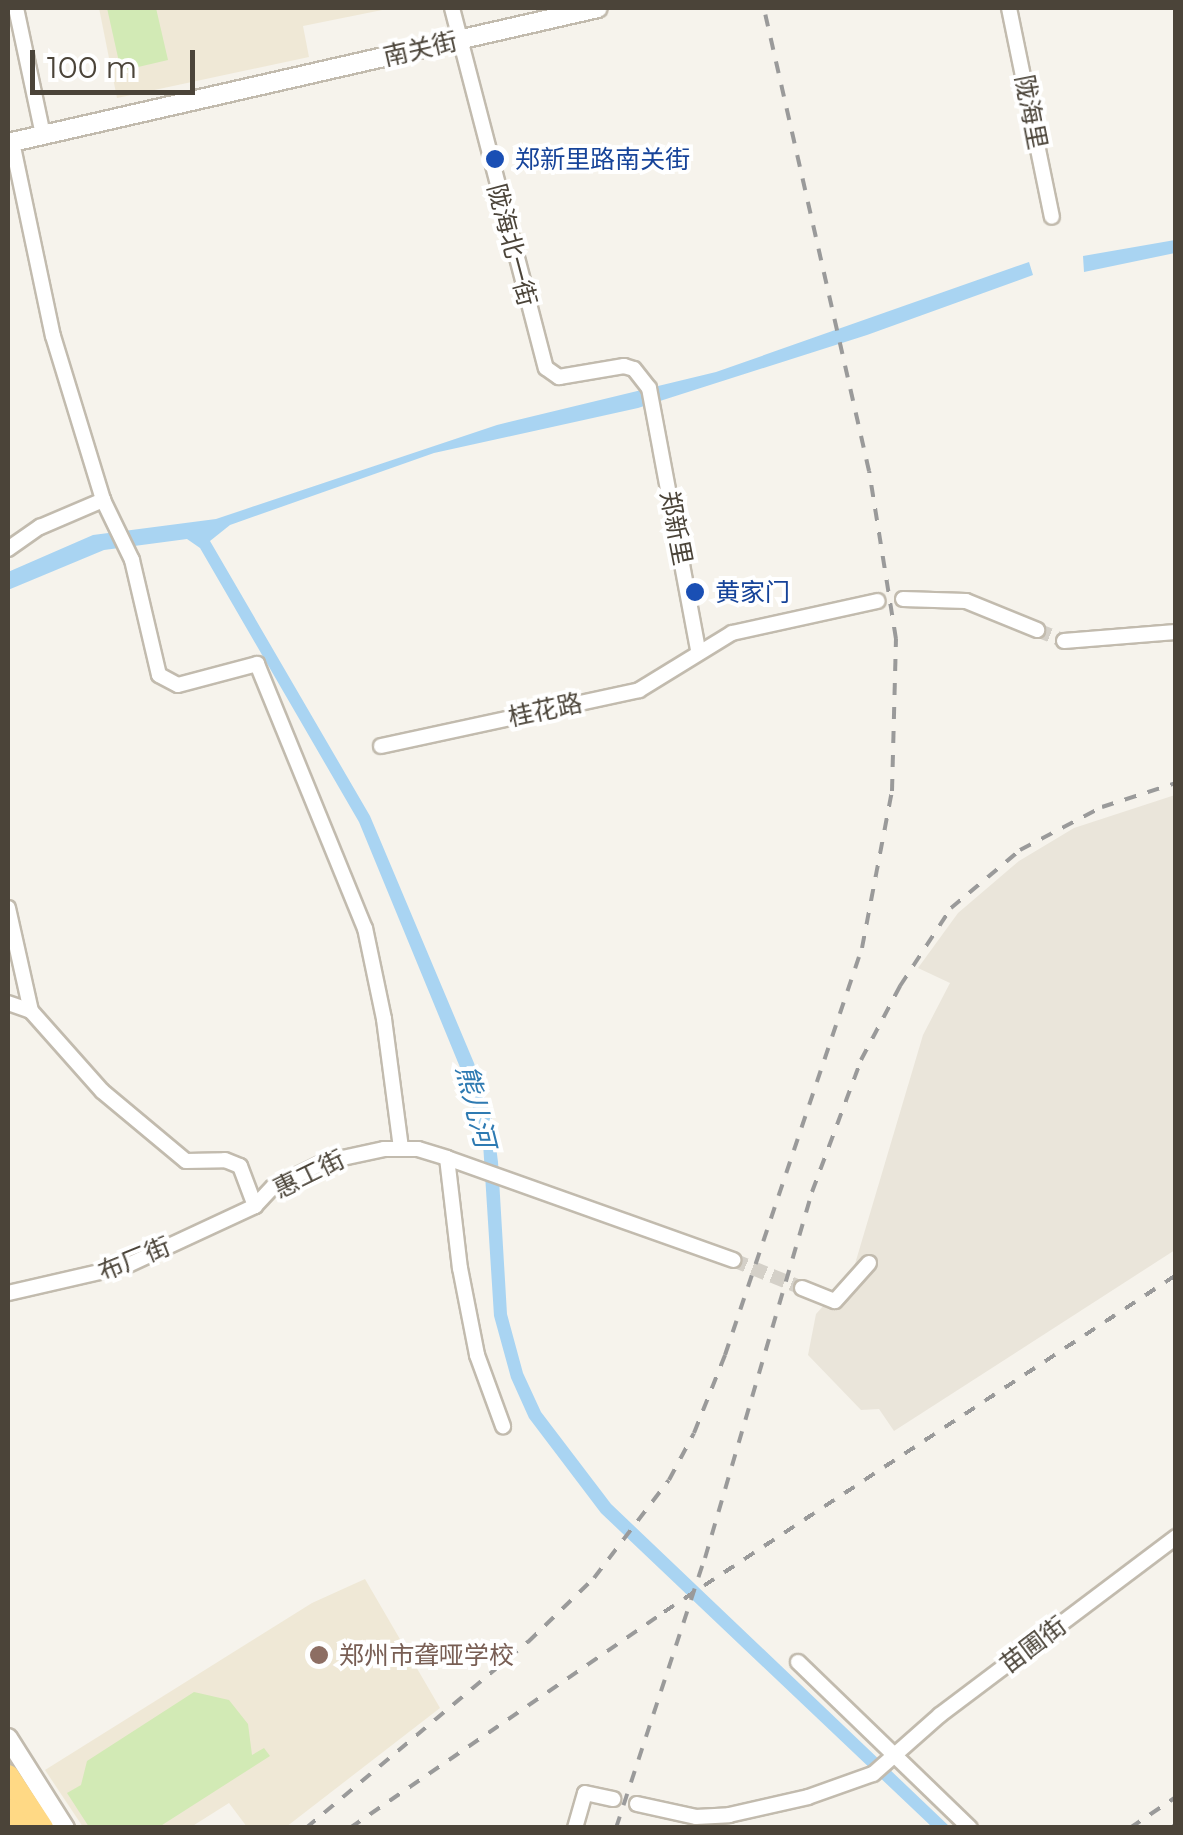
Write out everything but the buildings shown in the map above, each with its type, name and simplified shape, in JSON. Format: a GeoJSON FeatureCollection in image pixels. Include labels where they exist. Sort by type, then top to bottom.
{"type":"FeatureCollection","features":[{"type":"Feature","properties":{"kind":"highway"},"geometry":{"type":"LineString","coordinates":[[8,1776],[42,1828]]}},
{"type":"Feature","properties":{"kind":"highway"},"geometry":{"type":"LineString","coordinates":[[8,1810],[19,1828]]}},
{"type":"Feature","properties":{"kind":"street"},"geometry":{"type":"LineString","coordinates":[[16,8],[43,135]]}},
{"type":"Feature","properties":{"kind":"street","name":"陇海北一街"},"geometry":{"type":"LineString","coordinates":[[452,8],[546,368],[559,377],[624,366],[634,369],[648,388]]}},
{"type":"Feature","properties":{"kind":"street","name":"南关街"},"geometry":{"type":"LineString","coordinates":[[10,143],[598,8]]}},
{"type":"Feature","properties":{"kind":"street","name":"陇海里"},"geometry":{"type":"LineString","coordinates":[[1009,8],[1052,217]]}},
{"type":"Feature","properties":{"kind":"street"},"geometry":{"type":"LineString","coordinates":[[10,143],[53,336],[103,500],[132,560],[154,659],[166,682],[178,685],[257,664],[365,928],[384,1019],[402,1148]]}},
{"type":"Feature","properties":{"kind":"street","name":"郑新里"},"geometry":{"type":"LineString","coordinates":[[648,388],[698,650]]}},
{"type":"Feature","properties":{"kind":"street"},"geometry":{"type":"LineString","coordinates":[[8,549],[40,526],[103,500]]}},
{"type":"Feature","properties":{"kind":"street"},"geometry":{"type":"LineString","coordinates":[[904,599],[966,600],[1037,630]]}},
{"type":"Feature","properties":{"kind":"street","name":"桂花路"},"geometry":{"type":"LineString","coordinates":[[380,746],[640,690],[698,650],[758,624],[878,601]]}},
{"type":"Feature","properties":{"kind":"street"},"geometry":{"type":"LineString","coordinates":[[1064,641],[1176,632]]}},
{"type":"Feature","properties":{"kind":"street"},"geometry":{"type":"LineString","coordinates":[[8,908],[31,1011]]}},
{"type":"Feature","properties":{"kind":"street"},"geometry":{"type":"LineString","coordinates":[[8,1003],[31,1011],[102,1090],[180,1156],[192,1163],[218,1160],[240,1166],[255,1206]]}},
{"type":"Feature","properties":{"kind":"street","name":"惠工街"},"geometry":{"type":"LineString","coordinates":[[255,1206],[273,1187],[324,1162],[364,1151],[402,1148],[447,1158],[505,1182],[733,1260]]}},
{"type":"Feature","properties":{"kind":"street"},"geometry":{"type":"LineString","coordinates":[[447,1158],[460,1268],[476,1355],[503,1426]]}},
{"type":"Feature","properties":{"kind":"street","name":"布厂街"},"geometry":{"type":"LineString","coordinates":[[8,1293],[126,1266],[255,1206]]}},
{"type":"Feature","properties":{"kind":"street"},"geometry":{"type":"LineString","coordinates":[[802,1288],[836,1301],[869,1263]]}},
{"type":"Feature","properties":{"kind":"street","name":"苗圃街"},"geometry":{"type":"LineString","coordinates":[[637,1804],[696,1817],[728,1815],[808,1797],[873,1774],[940,1716],[1176,1537]]}},
{"type":"Feature","properties":{"kind":"street"},"geometry":{"type":"LineString","coordinates":[[798,1662],[970,1828]]}},
{"type":"Feature","properties":{"kind":"street"},"geometry":{"type":"LineString","coordinates":[[8,1738],[65,1828]]}},
{"type":"Feature","properties":{"kind":"street"},"geometry":{"type":"LineString","coordinates":[[575,1828],[585,1792],[614,1798]]}},
{"type":"Feature","properties":{"kind":"shaded area"},"geometry":{"type":"Polygon","coordinates":[[[99,8],[392,8],[303,26],[309,57],[117,98],[99,8]]]}},
{"type":"Feature","properties":{"kind":"shaded area"},"geometry":{"type":"Polygon","coordinates":[[[1175,795],[1175,1250],[894,1431],[879,1409],[861,1410],[808,1355],[816,1314],[852,1274],[923,1035],[950,983],[918,968],[958,913],[1019,861],[1074,828],[1175,795]]]}},
{"type":"Feature","properties":{"kind":"shaded area","name":"郑州市聋哑学校"},"geometry":{"type":"Polygon","coordinates":[[[365,1579],[440,1708],[286,1827],[247,1827],[229,1803],[191,1827],[83,1827],[45,1770],[312,1603],[365,1579]]]}},
{"type":"Feature","properties":{"kind":"green space"},"geometry":{"type":"Polygon","coordinates":[[[107,8],[156,8],[168,60],[121,71],[107,8]]]}},
{"type":"Feature","properties":{"kind":"green space"},"geometry":{"type":"Polygon","coordinates":[[[194,1692],[229,1700],[248,1724],[252,1755],[264,1748],[270,1756],[159,1827],[89,1827],[67,1793],[81,1785],[87,1761],[194,1692]]]}},
{"type":"Feature","properties":{"kind":"water"},"geometry":{"type":"Polygon","coordinates":[[[1175,240],[1175,253],[1084,272],[1083,256],[1175,240]]]}},
{"type":"Feature","properties":{"kind":"water","name":"熊儿河"},"geometry":{"type":"Polygon","coordinates":[[[1029,262],[1033,275],[867,335],[638,408],[434,453],[230,525],[210,541],[370,816],[474,1063],[493,1123],[507,1314],[523,1373],[541,1412],[611,1504],[950,1827],[932,1827],[601,1513],[529,1418],[511,1378],[494,1316],[483,1143],[464,1077],[359,822],[200,548],[187,539],[104,550],[8,590],[8,572],[93,535],[216,519],[497,425],[716,372],[1029,262]]]}},
{"type":"Feature","properties":{"kind":"tunnel"},"geometry":{"type":"LineString","coordinates":[[1037,630],[1064,641]]}},
{"type":"Feature","properties":{"kind":"tunnel"},"geometry":{"type":"LineString","coordinates":[[733,1260],[802,1288]]}},
{"type":"Feature","properties":{"kind":"railway"},"geometry":{"type":"LineString","coordinates":[[306,1828],[528,1642],[594,1578],[669,1480],[694,1433],[725,1355],[862,948],[892,791],[896,639],[869,471],[764,8]]}},
{"type":"Feature","properties":{"kind":"railway"},"geometry":{"type":"LineString","coordinates":[[616,1828],[705,1558],[812,1192],[861,1060],[900,986],[951,908],[1020,850],[1102,807],[1176,783]]}},
{"type":"Feature","properties":{"kind":"railway"},"geometry":{"type":"LineString","coordinates":[[350,1828],[664,1612],[1176,1275]]}},
{"type":"Feature","properties":{"kind":"railway"},"geometry":{"type":"LineString","coordinates":[[1130,1828],[1176,1797]]}},
{"type":"Feature","properties":{"kind":"railway"},"geometry":{"type":"LineString","coordinates":[[1171,1828],[1176,1824]]}},
{"type":"Feature","properties":{"kind":"place","name":"郑新里路南关街"},"geometry":{"type":"Point","coordinates":[495,159]}},
{"type":"Feature","properties":{"kind":"place","name":"黄家门"},"geometry":{"type":"Point","coordinates":[695,592]}},
{"type":"Feature","properties":{"kind":"place","name":"郑州市聋哑学校"},"geometry":{"type":"Point","coordinates":[319,1655]}}]}
